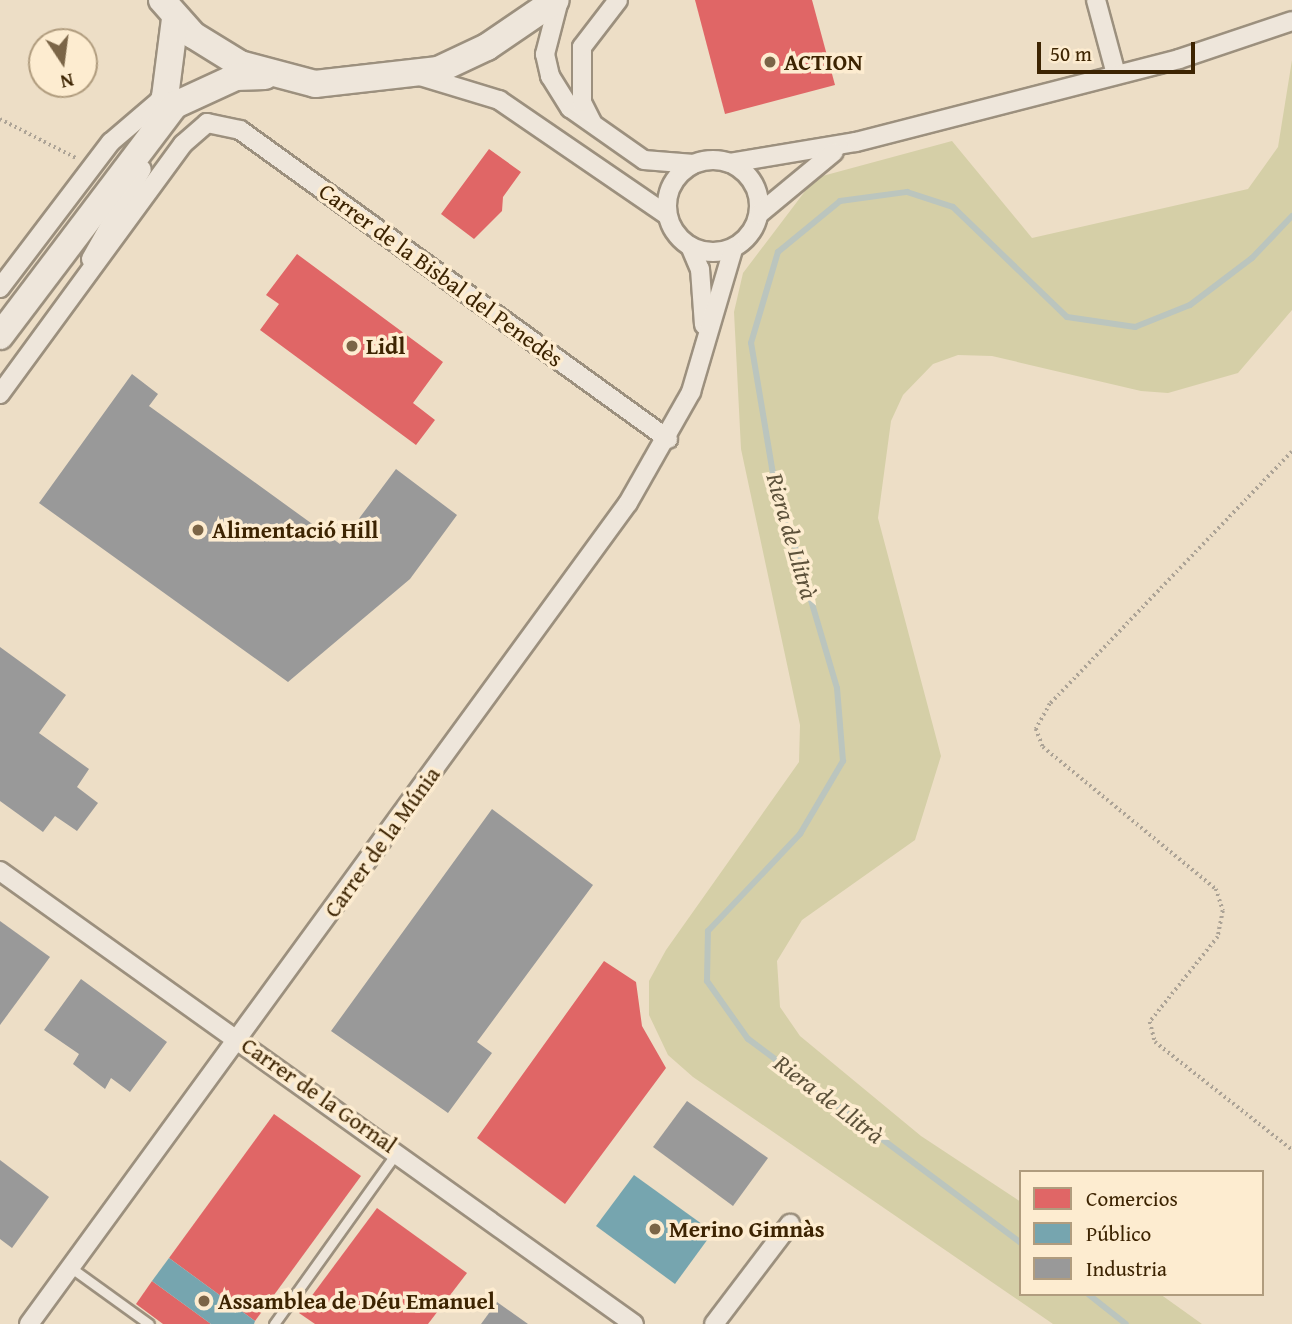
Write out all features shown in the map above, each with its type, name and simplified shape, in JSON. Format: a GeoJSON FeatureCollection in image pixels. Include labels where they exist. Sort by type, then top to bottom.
{"type":"FeatureCollection","features":[{"type":"Feature","properties":{"kind":"street"},"geometry":{"type":"LineString","coordinates":[[153,127],[202,90],[236,77],[267,75],[337,83],[417,75],[478,52],[558,0]]}},
{"type":"Feature","properties":{"kind":"street"},"geometry":{"type":"LineString","coordinates":[[558,0],[545,54],[550,76],[570,108],[644,160],[694,164],[730,163],[856,142],[1252,38],[1292,21]]}},
{"type":"Feature","properties":{"kind":"street"},"geometry":{"type":"LineString","coordinates":[[594,125],[582,102],[582,47],[618,0]]}},
{"type":"Feature","properties":{"kind":"street"},"geometry":{"type":"LineString","coordinates":[[1096,0],[1116,75]]}},
{"type":"Feature","properties":{"kind":"street"},"geometry":{"type":"LineString","coordinates":[[168,9],[214,50],[267,75]]}},
{"type":"Feature","properties":{"kind":"street"},"geometry":{"type":"LineString","coordinates":[[0,337],[153,127],[165,97],[168,9]]}},
{"type":"Feature","properties":{"kind":"street"},"geometry":{"type":"LineString","coordinates":[[417,75],[499,100],[667,215],[690,246],[714,254],[733,249],[759,214],[820,159],[856,142]]}},
{"type":"Feature","properties":{"kind":"street"},"geometry":{"type":"LineString","coordinates":[[0,394],[80,285],[123,197],[202,90]]}},
{"type":"Feature","properties":{"kind":"street"},"geometry":{"type":"LineString","coordinates":[[0,288],[111,142],[165,97]]}},
{"type":"Feature","properties":{"kind":"street","name":"Carrer de la Bisbal del Penedès"},"geometry":{"type":"LineString","coordinates":[[80,285],[183,144],[207,123],[240,130],[668,439]]}},
{"type":"Feature","properties":{"kind":"street"},"geometry":{"type":"LineString","coordinates":[[730,163],[757,188],[759,214]]}},
{"type":"Feature","properties":{"kind":"street"},"geometry":{"type":"LineString","coordinates":[[667,215],[669,190],[694,164]]}},
{"type":"Feature","properties":{"kind":"street","name":"Carrer de la Múnia"},"geometry":{"type":"LineString","coordinates":[[690,246],[700,269],[704,342]]}},
{"type":"Feature","properties":{"kind":"street","name":"Carrer de la Múnia"},"geometry":{"type":"LineString","coordinates":[[29,1324],[668,439],[691,392],[733,249]]}},
{"type":"Feature","properties":{"kind":"street","name":"Carrer de la Gornal"},"geometry":{"type":"LineString","coordinates":[[0,871],[398,1151],[634,1324]]}},
{"type":"Feature","properties":{"kind":"street"},"geometry":{"type":"LineString","coordinates":[[714,1324],[790,1224]]}},
{"type":"Feature","properties":{"kind":"lane"},"geometry":{"type":"LineString","coordinates":[[274,1324],[398,1151]]}},
{"type":"Feature","properties":{"kind":"lane"},"geometry":{"type":"LineString","coordinates":[[70,1267],[149,1324]]}},
{"type":"Feature","properties":{"kind":"path"},"geometry":{"type":"LineString","coordinates":[[0,119],[81,161]]}},
{"type":"Feature","properties":{"kind":"path"},"geometry":{"type":"LineString","coordinates":[[1292,452],[1050,704],[1036,729],[1043,747],[1216,889],[1223,911],[1218,937],[1150,1022],[1155,1042],[1292,1150]]}},
{"type":"Feature","properties":{"kind":"shaded area"},"geometry":{"type":"Polygon","coordinates":[[[1292,60],[1292,310],[1238,373],[1168,393],[1141,391],[992,356],[958,355],[933,364],[903,395],[891,421],[878,518],[941,756],[915,840],[802,920],[777,961],[780,1007],[800,1036],[921,1136],[1019,1201],[1019,1296],[1163,1296],[1202,1324],[1053,1324],[693,1077],[668,1055],[649,1015],[649,981],[666,950],[799,762],[800,725],[741,449],[734,312],[743,273],[815,178],[952,141],[1032,238],[1248,189],[1278,147],[1292,60]]]}},
{"type":"Feature","properties":{"kind":"building: Comercios","name":"ACTION"},"geometry":{"type":"Polygon","coordinates":[[[695,0],[812,0],[835,85],[725,114],[695,0]]]}},
{"type":"Feature","properties":{"kind":"building: Comercios"},"geometry":{"type":"Polygon","coordinates":[[[489,149],[521,172],[503,197],[502,211],[474,239],[441,214],[489,149]]]}},
{"type":"Feature","properties":{"kind":"building: Comercios","name":"Lidl"},"geometry":{"type":"Polygon","coordinates":[[[297,254],[443,362],[413,403],[435,420],[416,445],[260,330],[279,304],[266,295],[297,254]]]}},
{"type":"Feature","properties":{"kind":"building: Comercios"},"geometry":{"type":"Polygon","coordinates":[[[604,961],[636,982],[642,1026],[666,1068],[565,1204],[477,1138],[604,961]]]}},
{"type":"Feature","properties":{"kind":"building: Comercios"},"geometry":{"type":"Polygon","coordinates":[[[274,1114],[361,1176],[255,1321],[169,1258],[274,1114]]]}},
{"type":"Feature","properties":{"kind":"building: Comercios"},"geometry":{"type":"Polygon","coordinates":[[[377,1208],[467,1273],[428,1324],[315,1324],[299,1313],[377,1208]]]}},
{"type":"Feature","properties":{"kind":"building: Comercios"},"geometry":{"type":"Polygon","coordinates":[[[152,1281],[211,1324],[163,1324],[136,1304],[152,1281]]]}},
{"type":"Feature","properties":{"kind":"building: Público","name":"Merino Gimnàs"},"geometry":{"type":"Polygon","coordinates":[[[634,1175],[713,1232],[675,1284],[596,1226],[634,1175]]]}},
{"type":"Feature","properties":{"kind":"building: Público","name":"Assamblea de Déu Emanuel"},"geometry":{"type":"Polygon","coordinates":[[[169,1258],[255,1321],[254,1324],[211,1324],[152,1281],[169,1258]]]}},
{"type":"Feature","properties":{"kind":"building: Industria","name":"Alimentació Hill"},"geometry":{"type":"Polygon","coordinates":[[[132,374],[158,394],[149,406],[340,544],[396,469],[457,515],[410,579],[288,682],[39,503],[132,374]]]}},
{"type":"Feature","properties":{"kind":"building: Industria"},"geometry":{"type":"Polygon","coordinates":[[[0,647],[66,695],[39,733],[89,769],[77,787],[98,803],[77,831],[55,816],[43,832],[0,801],[0,647]]]}},
{"type":"Feature","properties":{"kind":"building: Industria"},"geometry":{"type":"Polygon","coordinates":[[[492,809],[593,885],[477,1042],[492,1053],[448,1113],[331,1031],[492,809]]]}},
{"type":"Feature","properties":{"kind":"building: Industria"},"geometry":{"type":"Polygon","coordinates":[[[0,921],[50,957],[0,1025],[0,921]]]}},
{"type":"Feature","properties":{"kind":"building: Industria"},"geometry":{"type":"Polygon","coordinates":[[[81,979],[167,1042],[130,1092],[111,1078],[105,1089],[73,1064],[79,1054],[44,1030],[81,979]]]}},
{"type":"Feature","properties":{"kind":"building: Industria"},"geometry":{"type":"Polygon","coordinates":[[[687,1101],[768,1158],[733,1206],[653,1147],[687,1101]]]}},
{"type":"Feature","properties":{"kind":"building: Industria"},"geometry":{"type":"Polygon","coordinates":[[[0,1160],[49,1197],[12,1248],[0,1239],[0,1160]]]}},
{"type":"Feature","properties":{"kind":"building: Industria"},"geometry":{"type":"Polygon","coordinates":[[[497,1302],[528,1324],[481,1324],[497,1302]]]}},
{"type":"Feature","properties":{"kind":"waterway","name":"Riera de Llitrà"},"geometry":{"type":"LineString","coordinates":[[1019,1242],[748,1039],[707,981],[708,931],[800,834],[843,761],[837,688],[772,468],[751,343],[778,252],[840,201],[907,192],[953,207],[1067,317],[1135,327],[1190,305],[1252,258],[1292,216]]}},
{"type":"Feature","properties":{"kind":"waterway","name":"Riera de Llitrà"},"geometry":{"type":"LineString","coordinates":[[1091,1296],[1126,1324]]}},
{"type":"Feature","properties":{"kind":"place","name":"ACTION"},"geometry":{"type":"Point","coordinates":[770,62]}},
{"type":"Feature","properties":{"kind":"place","name":"Lidl"},"geometry":{"type":"Point","coordinates":[352,346]}},
{"type":"Feature","properties":{"kind":"place","name":"Alimentació Hill"},"geometry":{"type":"Point","coordinates":[198,530]}},
{"type":"Feature","properties":{"kind":"place","name":"Merino Gimnàs"},"geometry":{"type":"Point","coordinates":[655,1229]}},
{"type":"Feature","properties":{"kind":"place","name":"Assamblea de Déu Emanuel"},"geometry":{"type":"Point","coordinates":[204,1301]}}]}
